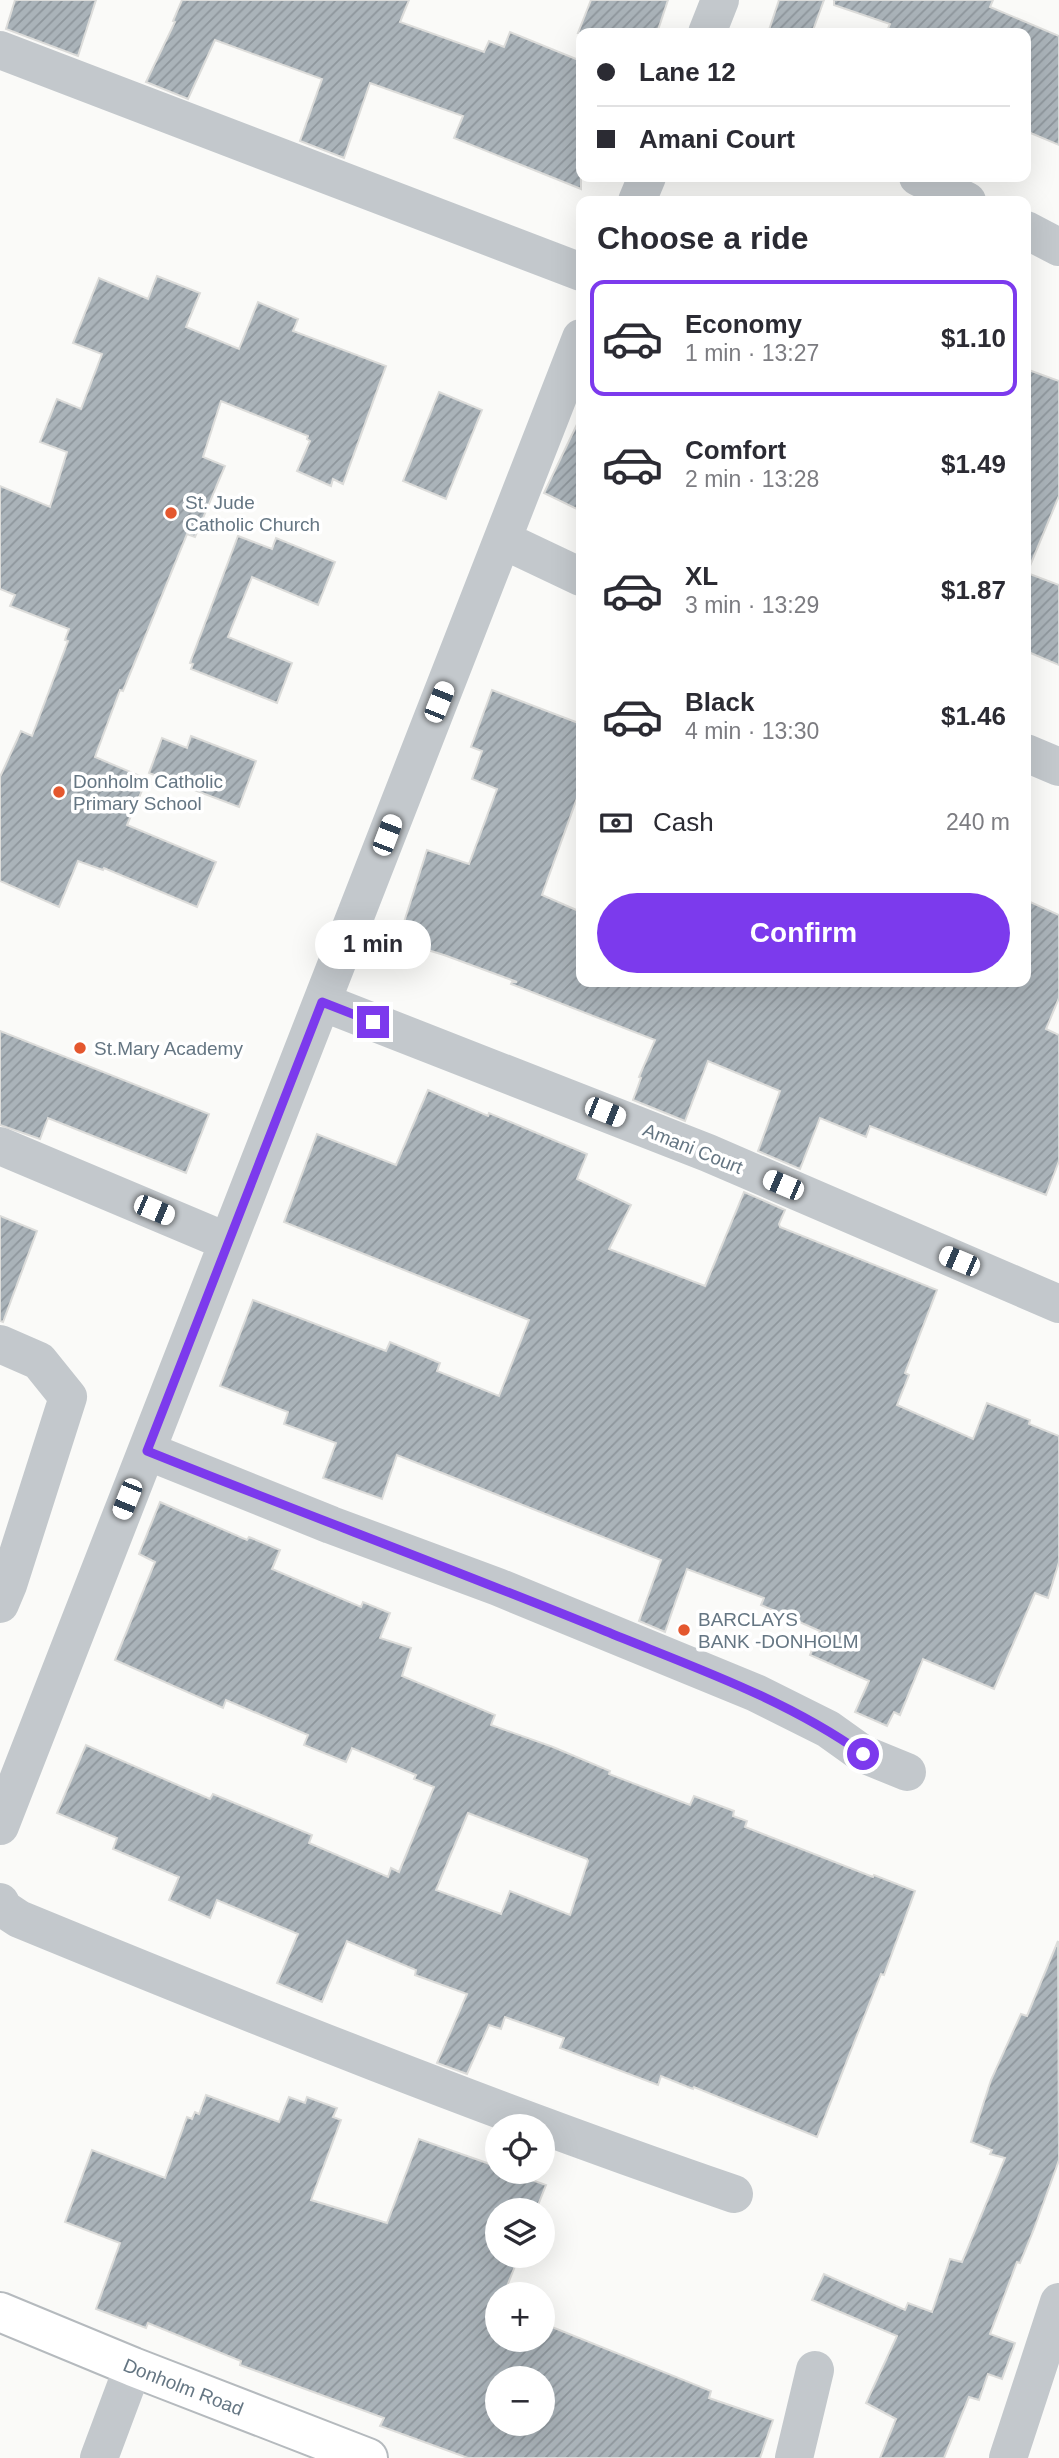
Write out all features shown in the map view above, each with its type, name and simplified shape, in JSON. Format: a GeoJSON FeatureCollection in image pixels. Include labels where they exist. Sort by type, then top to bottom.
{"type":"FeatureCollection","features":[{"type":"Feature","properties":{"kind":"main road","name":"Donholm Road"},"geometry":{"type":"LineString","coordinates":[[0,2312],[368,2458]]}},
{"type":"Feature","properties":{"kind":"street"},"geometry":{"type":"LineString","coordinates":[[709,28],[720,0]]}},
{"type":"Feature","properties":{"kind":"street"},"geometry":{"type":"LineString","coordinates":[[0,50],[576,270]]}},
{"type":"Feature","properties":{"kind":"street"},"geometry":{"type":"LineString","coordinates":[[929,182],[957,196]]}},
{"type":"Feature","properties":{"kind":"street"},"geometry":{"type":"LineString","coordinates":[[1031,233],[1059,247]]}},
{"type":"Feature","properties":{"kind":"street"},"geometry":{"type":"LineString","coordinates":[[0,1826],[576,351]]}},
{"type":"Feature","properties":{"kind":"street"},"geometry":{"type":"LineString","coordinates":[[503,540],[576,575]]}},
{"type":"Feature","properties":{"kind":"street"},"geometry":{"type":"LineString","coordinates":[[1031,755],[1059,767]]}},
{"type":"Feature","properties":{"kind":"street","name":"Amani Court"},"geometry":{"type":"LineString","coordinates":[[322,1002],[708,1153],[1059,1304]]}},
{"type":"Feature","properties":{"kind":"street"},"geometry":{"type":"LineString","coordinates":[[0,1146],[228,1242]]}},
{"type":"Feature","properties":{"kind":"street"},"geometry":{"type":"LineString","coordinates":[[0,1344],[39,1361],[68,1398],[0,1604]]}},
{"type":"Feature","properties":{"kind":"street"},"geometry":{"type":"LineString","coordinates":[[147,1451],[331,1525],[498,1587],[756,1693],[828,1729],[863,1754],[907,1772]]}},
{"type":"Feature","properties":{"kind":"street"},"geometry":{"type":"LineString","coordinates":[[0,1902],[4,1909],[19,1919],[283,2027],[622,2156],[734,2194]]}},
{"type":"Feature","properties":{"kind":"street"},"geometry":{"type":"LineString","coordinates":[[1008,2458],[1059,2302]]}},
{"type":"Feature","properties":{"kind":"street"},"geometry":{"type":"LineString","coordinates":[[99,2458],[133,2367]]}},
{"type":"Feature","properties":{"kind":"street"},"geometry":{"type":"LineString","coordinates":[[793,2458],[816,2370]]}},
{"type":"Feature","properties":{"kind":"building"},"geometry":{"type":"Polygon","coordinates":[[[15,0],[96,0],[78,56],[6,29],[15,0]]]}},
{"type":"Feature","properties":{"kind":"building"},"geometry":{"type":"Polygon","coordinates":[[[182,0],[409,0],[400,22],[484,52],[489,41],[504,47],[510,32],[576,59],[576,182],[581,182],[581,189],[454,138],[463,116],[370,83],[344,158],[300,141],[322,79],[215,40],[188,99],[146,82],[175,22],[173,21],[182,0]]]}},
{"type":"Feature","properties":{"kind":"building"},"geometry":{"type":"Polygon","coordinates":[[[591,0],[668,0],[659,28],[580,28],[591,0]]]}},
{"type":"Feature","properties":{"kind":"building"},"geometry":{"type":"Polygon","coordinates":[[[779,0],[824,0],[814,28],[770,28],[779,0]]]}},
{"type":"Feature","properties":{"kind":"building"},"geometry":{"type":"Polygon","coordinates":[[[834,0],[993,0],[990,7],[1059,36],[1059,145],[1031,133],[1031,28],[888,28],[890,24],[834,5],[834,0]]]}},
{"type":"Feature","properties":{"kind":"building"},"geometry":{"type":"Polygon","coordinates":[[[157,276],[200,293],[186,327],[239,349],[258,302],[298,319],[293,331],[386,366],[343,484],[333,479],[331,486],[297,471],[310,441],[308,436],[221,401],[203,457],[225,466],[195,537],[187,534],[123,691],[120,690],[95,757],[147,779],[127,825],[216,862],[197,907],[104,868],[103,870],[78,861],[59,907],[0,881],[0,777],[21,731],[32,736],[68,641],[65,640],[69,629],[10,606],[15,595],[0,589],[0,486],[50,507],[67,452],[40,442],[57,399],[81,409],[102,354],[73,343],[99,278],[148,299],[157,276]]]}},
{"type":"Feature","properties":{"kind":"building"},"geometry":{"type":"Polygon","coordinates":[[[1031,371],[1059,381],[1059,496],[1031,563],[1031,371]]]}},
{"type":"Feature","properties":{"kind":"building"},"geometry":{"type":"Polygon","coordinates":[[[439,392],[482,410],[446,499],[403,481],[439,392]]]}},
{"type":"Feature","properties":{"kind":"building"},"geometry":{"type":"Polygon","coordinates":[[[576,426],[576,509],[544,493],[576,426]]]}},
{"type":"Feature","properties":{"kind":"building"},"geometry":{"type":"Polygon","coordinates":[[[238,536],[272,549],[276,538],[335,562],[318,605],[252,577],[228,637],[292,663],[277,703],[191,669],[193,664],[190,663],[238,536]]]}},
{"type":"Feature","properties":{"kind":"building"},"geometry":{"type":"Polygon","coordinates":[[[1031,574],[1059,585],[1059,665],[1031,653],[1031,574]]]}},
{"type":"Feature","properties":{"kind":"building"},"geometry":{"type":"Polygon","coordinates":[[[492,690],[576,722],[576,801],[542,895],[576,910],[576,987],[1031,987],[1031,902],[1059,915],[1059,998],[1046,1029],[1059,1035],[1059,1161],[1046,1195],[870,1126],[866,1137],[820,1118],[800,1169],[758,1151],[780,1091],[708,1061],[685,1121],[633,1100],[641,1078],[639,1077],[655,1040],[511,984],[517,982],[398,941],[427,850],[469,864],[497,789],[472,779],[482,751],[471,747],[492,690]]]}},
{"type":"Feature","properties":{"kind":"building"},"geometry":{"type":"Polygon","coordinates":[[[191,736],[256,761],[239,807],[149,773],[162,738],[187,748],[191,736]]]}},
{"type":"Feature","properties":{"kind":"building"},"geometry":{"type":"Polygon","coordinates":[[[0,1031],[209,1114],[186,1173],[48,1118],[40,1139],[0,1125],[0,1031]]]}},
{"type":"Feature","properties":{"kind":"building"},"geometry":{"type":"Polygon","coordinates":[[[428,1090],[587,1154],[577,1179],[631,1205],[609,1249],[705,1286],[744,1192],[785,1210],[780,1227],[937,1290],[905,1373],[909,1375],[897,1405],[973,1439],[987,1403],[1030,1420],[1029,1424],[1059,1436],[1059,1562],[1048,1598],[1035,1593],[994,1689],[923,1659],[900,1715],[894,1712],[887,1726],[855,1712],[869,1681],[810,1655],[820,1631],[761,1605],[764,1598],[687,1569],[665,1632],[639,1621],[661,1560],[397,1455],[382,1499],[323,1478],[336,1443],[284,1424],[288,1412],[220,1386],[253,1300],[386,1351],[390,1342],[440,1363],[437,1371],[499,1396],[529,1320],[284,1222],[317,1134],[396,1165],[428,1090]]]}},
{"type":"Feature","properties":{"kind":"building"},"geometry":{"type":"Polygon","coordinates":[[[0,1216],[37,1231],[3,1322],[0,1321],[0,1216]]]}},
{"type":"Feature","properties":{"kind":"building"},"geometry":{"type":"Polygon","coordinates":[[[160,1502],[247,1540],[249,1537],[280,1550],[272,1569],[361,1607],[363,1602],[390,1613],[380,1638],[411,1648],[402,1676],[495,1715],[491,1725],[553,1747],[610,1771],[609,1774],[690,1805],[694,1796],[734,1811],[733,1816],[747,1821],[745,1827],[915,1891],[884,1975],[881,1974],[817,2137],[694,2087],[693,2089],[661,2076],[658,2085],[560,2048],[564,2038],[505,2017],[501,2029],[489,2025],[467,2074],[437,2063],[467,1994],[415,1975],[416,1970],[347,1941],[322,2002],[277,1983],[298,1934],[217,1900],[210,1918],[169,1900],[179,1877],[113,1849],[117,1838],[57,1813],[86,1745],[210,1799],[213,1794],[312,1835],[309,1843],[388,1877],[391,1868],[399,1872],[434,1787],[414,1779],[416,1775],[352,1748],[346,1762],[304,1745],[308,1735],[226,1700],[223,1708],[115,1660],[155,1562],[139,1554],[160,1502]],[[468,1813],[436,1890],[501,1914],[510,1891],[570,1915],[587,1859],[468,1813]]]}},
{"type":"Feature","properties":{"kind":"building"},"geometry":{"type":"Polygon","coordinates":[[[1058,1941],[1059,2160],[1034,2229],[1020,2263],[1017,2262],[990,2334],[1015,2343],[1002,2379],[988,2374],[979,2400],[969,2397],[944,2458],[880,2458],[896,2419],[866,2403],[897,2336],[812,2300],[824,2274],[905,2310],[908,2303],[932,2312],[950,2259],[962,2262],[1005,2158],[990,2154],[992,2150],[971,2142],[991,2080],[1021,2014],[1027,2016],[1058,1941]]]}},
{"type":"Feature","properties":{"kind":"building"},"geometry":{"type":"Polygon","coordinates":[[[206,2095],[279,2122],[289,2097],[305,2103],[307,2097],[337,2108],[333,2117],[341,2120],[311,2200],[387,2223],[419,2139],[485,2163],[485,2184],[546,2185],[541,2198],[485,2198],[485,2268],[514,2268],[509,2282],[485,2282],[485,2352],[555,2352],[555,2328],[711,2391],[709,2398],[773,2420],[760,2458],[468,2458],[380,2426],[384,2418],[240,2365],[241,2361],[148,2323],[146,2328],[96,2309],[120,2243],[65,2222],[92,2150],[165,2178],[187,2117],[192,2119],[195,2112],[199,2114],[206,2095]]]}},
{"type":"Feature","properties":{"kind":"place","name":"St. Jude Catholic Church"},"geometry":{"type":"Point","coordinates":[171,513]}},
{"type":"Feature","properties":{"kind":"place","name":"Donholm Catholic Primary School"},"geometry":{"type":"Point","coordinates":[59,792]}},
{"type":"Feature","properties":{"kind":"place","name":"St.Mary Academy"},"geometry":{"type":"Point","coordinates":[80,1048]}},
{"type":"Feature","properties":{"kind":"place","name":"BARCLAYS BANK -DONHOLM"},"geometry":{"type":"Point","coordinates":[684,1630]}},
{"type":"Feature","properties":{"kind":"route"},"geometry":{"type":"LineString","coordinates":[[373,1022],[322,1002],[147,1451],[331,1525],[498,1587],[756,1693],[828,1729],[863,1754]]}}]}
